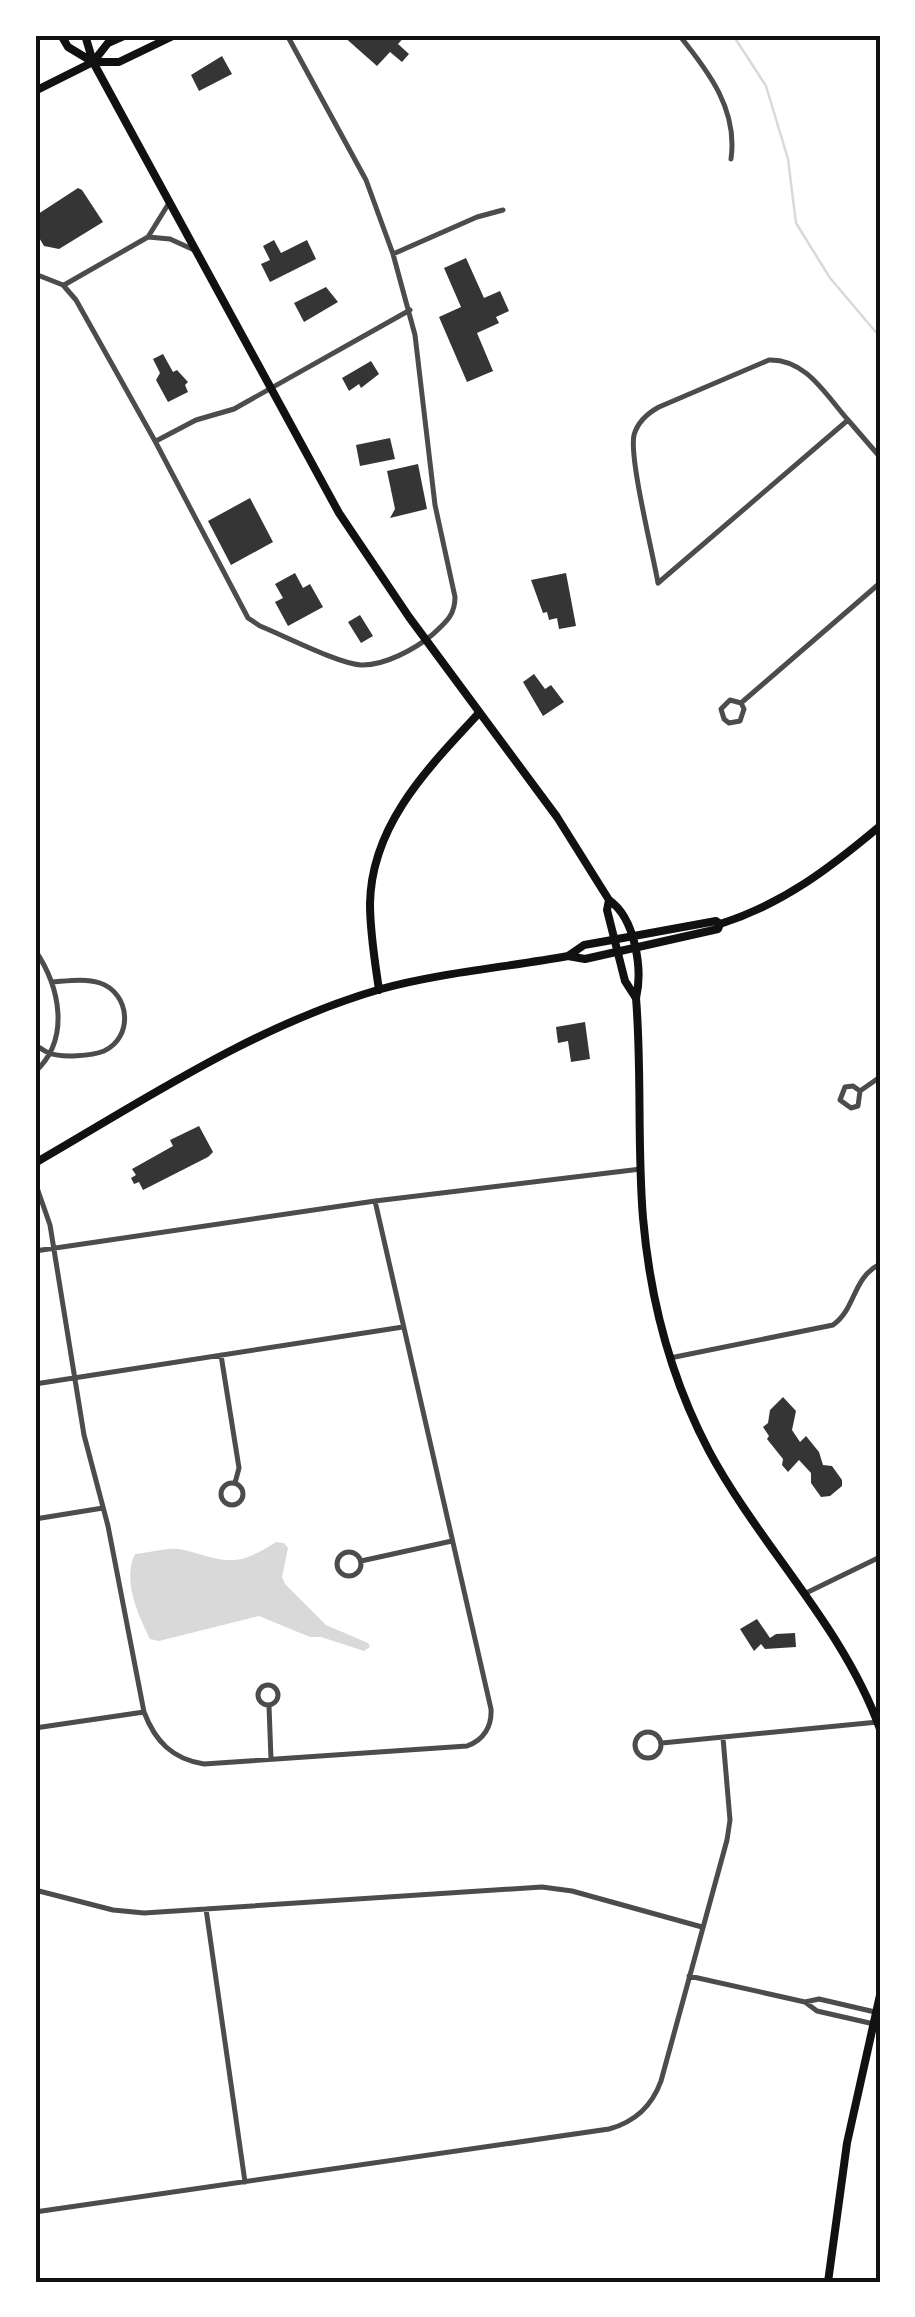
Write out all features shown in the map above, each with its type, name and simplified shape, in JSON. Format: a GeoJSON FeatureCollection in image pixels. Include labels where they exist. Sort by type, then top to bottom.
{"type":"FeatureCollection","features":[{"type":"Feature","properties":{"kind":"main road"},"geometry":{"type":"LineString","coordinates":[[61,35],[68,47],[93,62],[119,62],[175,35]]}},
{"type":"Feature","properties":{"kind":"main road"},"geometry":{"type":"LineString","coordinates":[[85,35],[93,62],[340,513],[426,640],[557,818],[608,900],[618,907],[634,948],[640,980],[636,998],[643,1217],[652,1284],[670,1358],[709,1451],[854,1674],[879,1725]]}},
{"type":"Feature","properties":{"kind":"main road"},"geometry":{"type":"LineString","coordinates":[[35,91],[93,62],[108,44],[126,35]]}},
{"type":"Feature","properties":{"kind":"main road"},"geometry":{"type":"LineString","coordinates":[[379,990],[370,904],[380,844],[407,798],[479,713]]}},
{"type":"Feature","properties":{"kind":"main road"},"geometry":{"type":"LineString","coordinates":[[35,1163],[254,1039],[379,990],[568,956],[585,958],[718,929],[720,924],[753,913],[804,887],[880,826]]}},
{"type":"Feature","properties":{"kind":"main road"},"geometry":{"type":"LineString","coordinates":[[608,900],[607,910],[625,981],[636,998]]}},
{"type":"Feature","properties":{"kind":"main road"},"geometry":{"type":"LineString","coordinates":[[568,956],[584,945],[716,921],[720,924]]}},
{"type":"Feature","properties":{"kind":"main road"},"geometry":{"type":"LineString","coordinates":[[828,2282],[846,2143],[877,2025],[880,1994]]}},
{"type":"Feature","properties":{"kind":"street"},"geometry":{"type":"LineString","coordinates":[[35,274],[64,285],[76,300],[248,618],[363,665],[392,658],[426,640],[449,619],[455,597],[435,505],[410,310],[366,180],[287,35]]}},
{"type":"Feature","properties":{"kind":"street"},"geometry":{"type":"LineString","coordinates":[[679,35],[732,120],[731,159]]}},
{"type":"Feature","properties":{"kind":"street"},"geometry":{"type":"LineString","coordinates":[[64,285],[148,237],[170,203]]}},
{"type":"Feature","properties":{"kind":"street"},"geometry":{"type":"LineString","coordinates":[[393,254],[476,217],[502,210]]}},
{"type":"Feature","properties":{"kind":"street"},"geometry":{"type":"LineString","coordinates":[[148,237],[195,250]]}},
{"type":"Feature","properties":{"kind":"street"},"geometry":{"type":"LineString","coordinates":[[156,442],[196,420],[234,409],[410,310]]}},
{"type":"Feature","properties":{"kind":"street"},"geometry":{"type":"LineString","coordinates":[[848,420],[658,583],[634,444],[637,428],[649,412],[761,362],[777,360],[804,370],[848,420],[880,458]]}},
{"type":"Feature","properties":{"kind":"street"},"geometry":{"type":"LineString","coordinates":[[741,703],[880,584]]}},
{"type":"Feature","properties":{"kind":"street"},"geometry":{"type":"LineString","coordinates":[[725,703],[741,703],[744,709],[740,721],[724,720],[725,703]]}},
{"type":"Feature","properties":{"kind":"street"},"geometry":{"type":"LineString","coordinates":[[35,950],[52,982],[58,1020],[51,1054],[35,1072]]}},
{"type":"Feature","properties":{"kind":"street"},"geometry":{"type":"LineString","coordinates":[[35,1046],[51,1054],[91,1054],[104,1050],[120,1037],[125,1018],[120,998],[104,984],[52,982]]}},
{"type":"Feature","properties":{"kind":"street"},"geometry":{"type":"LineString","coordinates":[[860,1090],[845,1087],[840,1100],[851,1108],[858,1106],[860,1090],[880,1077]]}},
{"type":"Feature","properties":{"kind":"street"},"geometry":{"type":"LineString","coordinates":[[35,1251],[374,1201],[642,1170]]}},
{"type":"Feature","properties":{"kind":"street"},"geometry":{"type":"LineString","coordinates":[[35,1182],[54,1248],[88,1455],[144,1712],[156,1738],[186,1760],[212,1764],[459,1747],[474,1744],[488,1728],[491,1709],[374,1201]]}},
{"type":"Feature","properties":{"kind":"street"},"geometry":{"type":"LineString","coordinates":[[670,1358],[833,1325],[845,1315],[863,1276],[880,1264]]}},
{"type":"Feature","properties":{"kind":"street"},"geometry":{"type":"LineString","coordinates":[[35,1384],[403,1327]]}},
{"type":"Feature","properties":{"kind":"street"},"geometry":{"type":"LineString","coordinates":[[221,1355],[239,1468],[235,1483]]}},
{"type":"Feature","properties":{"kind":"street"},"geometry":{"type":"LineString","coordinates":[[235,1483],[243,1496],[239,1502],[229,1504],[222,1489],[235,1483]]}},
{"type":"Feature","properties":{"kind":"street"},"geometry":{"type":"LineString","coordinates":[[35,1519],[102,1508]]}},
{"type":"Feature","properties":{"kind":"street"},"geometry":{"type":"LineString","coordinates":[[360,1561],[452,1541]]}},
{"type":"Feature","properties":{"kind":"street"},"geometry":{"type":"LineString","coordinates":[[346,1552],[354,1553],[360,1561],[360,1570],[354,1575],[346,1576],[337,1568],[338,1559],[346,1552]]}},
{"type":"Feature","properties":{"kind":"street"},"geometry":{"type":"LineString","coordinates":[[804,1594],[880,1557]]}},
{"type":"Feature","properties":{"kind":"street"},"geometry":{"type":"LineString","coordinates":[[271,1685],[278,1698],[269,1706],[262,1704],[258,1694],[264,1686],[271,1685]]}},
{"type":"Feature","properties":{"kind":"street"},"geometry":{"type":"LineString","coordinates":[[269,1706],[271,1760]]}},
{"type":"Feature","properties":{"kind":"street"},"geometry":{"type":"LineString","coordinates":[[35,1728],[144,1712]]}},
{"type":"Feature","properties":{"kind":"street"},"geometry":{"type":"LineString","coordinates":[[662,1743],[879,1725]]}},
{"type":"Feature","properties":{"kind":"street"},"geometry":{"type":"LineString","coordinates":[[646,1731],[655,1733],[662,1743],[660,1752],[648,1758],[639,1755],[635,1747],[636,1738],[646,1731]]}},
{"type":"Feature","properties":{"kind":"street"},"geometry":{"type":"LineString","coordinates":[[35,2212],[609,2129],[643,2112],[656,2093],[729,1830],[722,1738]]}},
{"type":"Feature","properties":{"kind":"street"},"geometry":{"type":"LineString","coordinates":[[35,1890],[128,1912],[542,1887],[572,1891],[702,1927]]}},
{"type":"Feature","properties":{"kind":"street"},"geometry":{"type":"LineString","coordinates":[[206,1909],[245,2182]]}},
{"type":"Feature","properties":{"kind":"street"},"geometry":{"type":"LineString","coordinates":[[689,1976],[805,2002],[817,2010],[877,2025]]}},
{"type":"Feature","properties":{"kind":"street"},"geometry":{"type":"LineString","coordinates":[[805,2002],[819,1999],[878,2012]]}},
{"type":"Feature","properties":{"kind":"shaded area"},"geometry":{"type":"Polygon","coordinates":[[[276,1542],[288,1548],[282,1577],[285,1584],[326,1625],[370,1647],[364,1651],[310,1637],[259,1616],[159,1641],[150,1639],[131,1586],[135,1554],[178,1549],[231,1560],[250,1556],[276,1542]]]}},
{"type":"Feature","properties":{"kind":"building"},"geometry":{"type":"Polygon","coordinates":[[[342,35],[406,35],[398,44],[409,54],[402,62],[390,52],[377,66],[342,35]]]}},
{"type":"Feature","properties":{"kind":"building"},"geometry":{"type":"Polygon","coordinates":[[[222,56],[232,74],[199,91],[191,75],[222,56]]]}},
{"type":"Feature","properties":{"kind":"building"},"geometry":{"type":"Polygon","coordinates":[[[78,188],[103,222],[59,249],[44,246],[35,231],[35,216],[78,188]]]}},
{"type":"Feature","properties":{"kind":"building"},"geometry":{"type":"Polygon","coordinates":[[[274,240],[281,253],[307,240],[316,259],[270,282],[261,264],[270,260],[263,246],[274,240]]]}},
{"type":"Feature","properties":{"kind":"building"},"geometry":{"type":"Polygon","coordinates":[[[466,258],[484,298],[500,291],[509,311],[496,317],[499,323],[477,333],[493,371],[467,382],[439,317],[461,307],[444,268],[466,258]]]}},
{"type":"Feature","properties":{"kind":"building"},"geometry":{"type":"Polygon","coordinates":[[[326,287],[338,302],[304,322],[294,303],[326,287]]]}},
{"type":"Feature","properties":{"kind":"building"},"geometry":{"type":"Polygon","coordinates":[[[163,354],[173,372],[177,370],[188,382],[188,392],[168,402],[156,380],[160,373],[153,359],[163,354]]]}},
{"type":"Feature","properties":{"kind":"building"},"geometry":{"type":"Polygon","coordinates":[[[371,361],[379,374],[361,388],[359,384],[349,391],[342,378],[371,361]]]}},
{"type":"Feature","properties":{"kind":"building"},"geometry":{"type":"Polygon","coordinates":[[[390,438],[395,459],[360,466],[356,445],[390,438]]]}},
{"type":"Feature","properties":{"kind":"building"},"geometry":{"type":"Polygon","coordinates":[[[418,464],[427,509],[390,518],[395,509],[387,471],[418,464]]]}},
{"type":"Feature","properties":{"kind":"building"},"geometry":{"type":"Polygon","coordinates":[[[250,498],[273,542],[231,565],[208,521],[250,498]]]}},
{"type":"Feature","properties":{"kind":"building"},"geometry":{"type":"Polygon","coordinates":[[[295,573],[303,588],[310,584],[323,607],[288,626],[275,602],[283,598],[275,584],[295,573]]]}},
{"type":"Feature","properties":{"kind":"building"},"geometry":{"type":"Polygon","coordinates":[[[566,573],[576,626],[559,629],[557,618],[549,620],[547,612],[543,613],[531,580],[566,573]]]}},
{"type":"Feature","properties":{"kind":"building"},"geometry":{"type":"Polygon","coordinates":[[[360,615],[373,636],[361,643],[348,622],[360,615]]]}},
{"type":"Feature","properties":{"kind":"building"},"geometry":{"type":"Polygon","coordinates":[[[534,674],[545,689],[551,685],[564,702],[543,716],[523,682],[534,674]]]}},
{"type":"Feature","properties":{"kind":"building"},"geometry":{"type":"Polygon","coordinates":[[[585,1022],[590,1059],[571,1062],[568,1041],[558,1043],[556,1027],[585,1022]]]}},
{"type":"Feature","properties":{"kind":"building"},"geometry":{"type":"Polygon","coordinates":[[[199,1126],[213,1152],[208,1157],[143,1190],[139,1182],[134,1184],[131,1178],[136,1175],[132,1169],[173,1146],[170,1140],[199,1126]]]}},
{"type":"Feature","properties":{"kind":"building"},"geometry":{"type":"Polygon","coordinates":[[[783,1397],[796,1411],[792,1430],[800,1442],[806,1436],[819,1452],[823,1465],[832,1466],[842,1480],[842,1486],[830,1496],[821,1497],[811,1483],[811,1473],[799,1460],[788,1472],[767,1439],[763,1427],[768,1423],[770,1410],[783,1397]]]}},
{"type":"Feature","properties":{"kind":"building"},"geometry":{"type":"Polygon","coordinates":[[[757,1619],[770,1638],[795,1633],[796,1647],[765,1649],[761,1644],[754,1651],[740,1629],[757,1619]]]}},
{"type":"Feature","properties":{"kind":"waterway"},"geometry":{"type":"LineString","coordinates":[[733,35],[766,86],[788,159],[796,223],[830,278],[880,337]]}}]}
